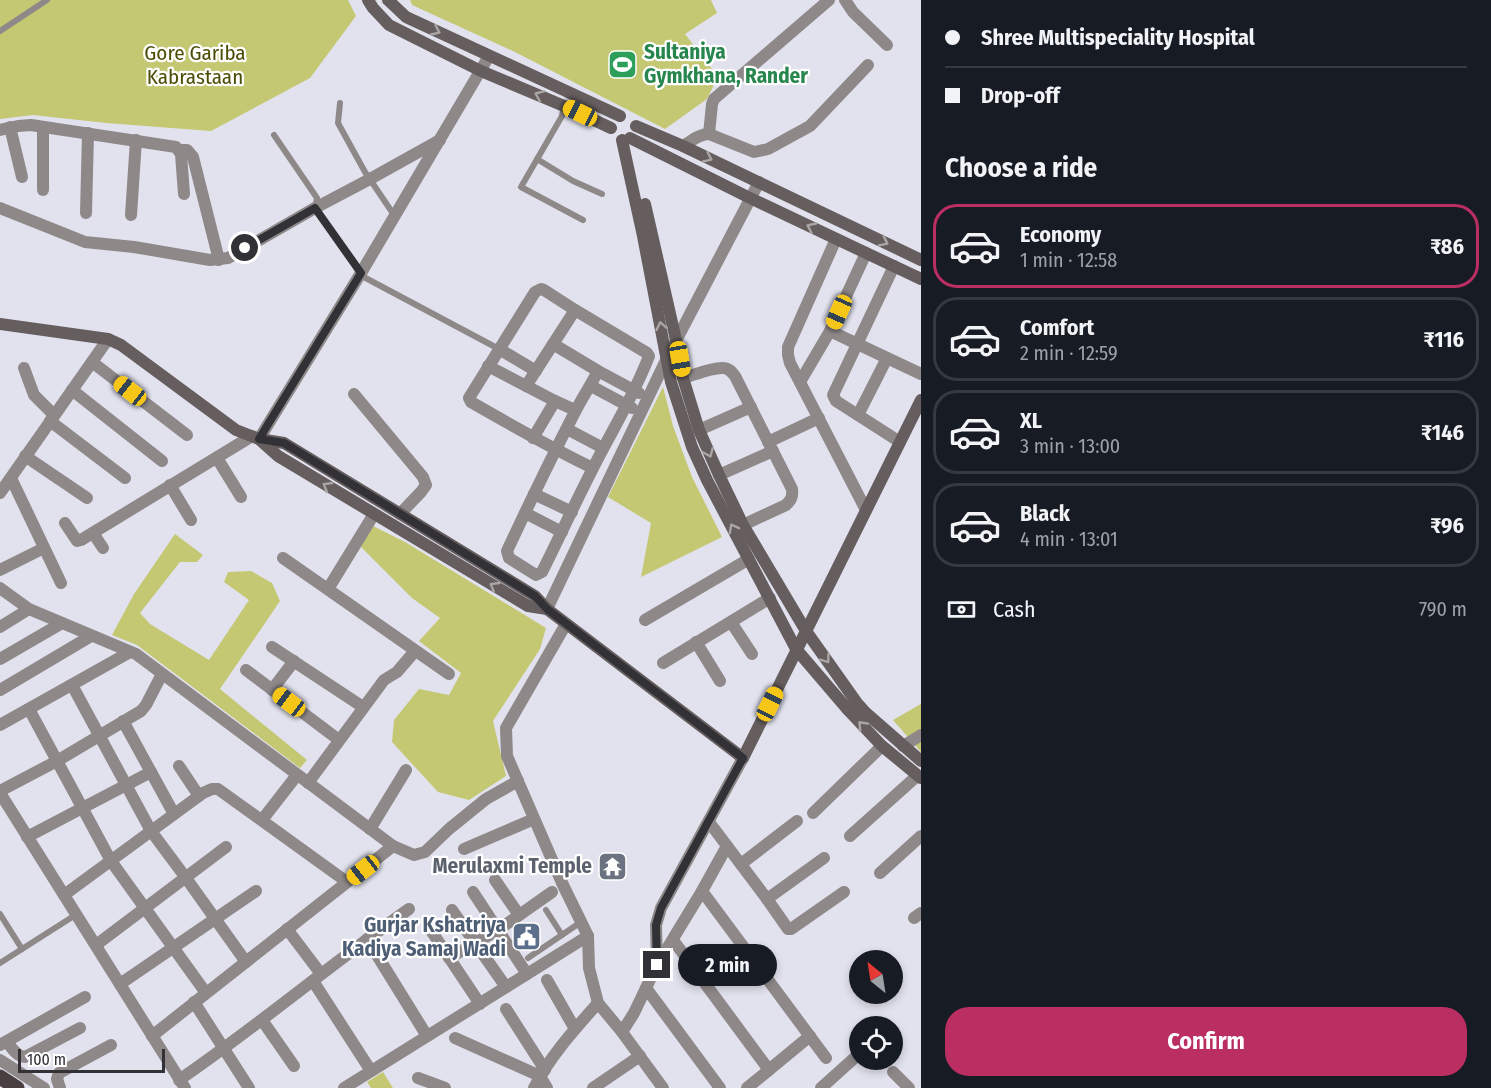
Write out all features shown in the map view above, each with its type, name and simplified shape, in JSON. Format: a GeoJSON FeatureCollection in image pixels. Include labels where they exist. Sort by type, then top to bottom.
{"type":"FeatureCollection","features":[{"type":"Feature","properties":{"kind":"main road"},"geometry":{"type":"LineString","coordinates":[[0,1077],[17,1088]]}},
{"type":"Feature","properties":{"kind":"street"},"geometry":{"type":"LineString","coordinates":[[368,0],[389,25],[481,71],[611,128],[614,135],[921,279]]}},
{"type":"Feature","properties":{"kind":"street"},"geometry":{"type":"LineString","coordinates":[[388,0],[406,17],[620,116],[629,116],[636,126],[634,134],[626,139]]}},
{"type":"Feature","properties":{"kind":"street"},"geometry":{"type":"LineString","coordinates":[[709,134],[714,99],[829,0]]}},
{"type":"Feature","properties":{"kind":"street"},"geometry":{"type":"LineString","coordinates":[[845,0],[853,12],[887,45]]}},
{"type":"Feature","properties":{"kind":"street"},"geometry":{"type":"LineString","coordinates":[[65,523],[77,541],[170,485],[256,438],[360,274],[489,56]]}},
{"type":"Feature","properties":{"kind":"street"},"geometry":{"type":"LineString","coordinates":[[683,146],[697,137],[709,134],[754,152],[768,148],[810,126],[868,65]]}},
{"type":"Feature","properties":{"kind":"street"},"geometry":{"type":"LineString","coordinates":[[611,128],[614,120],[620,116]]}},
{"type":"Feature","properties":{"kind":"street"},"geometry":{"type":"LineString","coordinates":[[22,177],[5,128],[31,125],[176,147],[181,154],[184,194]]}},
{"type":"Feature","properties":{"kind":"street"},"geometry":{"type":"LineString","coordinates":[[636,126],[683,146],[921,260]]}},
{"type":"Feature","properties":{"kind":"street"},"geometry":{"type":"LineString","coordinates":[[43,127],[43,190]]}},
{"type":"Feature","properties":{"kind":"street"},"geometry":{"type":"LineString","coordinates":[[86,213],[88,134]]}},
{"type":"Feature","properties":{"kind":"street"},"geometry":{"type":"LineString","coordinates":[[626,139],[638,173],[683,378],[699,430],[719,475],[743,525],[806,631],[857,703],[921,761]]}},
{"type":"Feature","properties":{"kind":"street"},"geometry":{"type":"LineString","coordinates":[[626,139],[671,382],[692,447],[707,480],[796,650],[882,746],[919,777],[850,836]]}},
{"type":"Feature","properties":{"kind":"street"},"geometry":{"type":"LineString","coordinates":[[131,215],[136,140]]}},
{"type":"Feature","properties":{"kind":"street"},"geometry":{"type":"LineString","coordinates":[[0,208],[85,242],[219,260],[228,258],[440,140]]}},
{"type":"Feature","properties":{"kind":"street"},"geometry":{"type":"LineString","coordinates":[[179,150],[187,150],[193,158],[219,260]]}},
{"type":"Feature","properties":{"kind":"street"},"geometry":{"type":"LineString","coordinates":[[547,609],[667,358],[759,182]]}},
{"type":"Feature","properties":{"kind":"street"},"geometry":{"type":"LineString","coordinates":[[836,239],[788,347],[788,355],[790,363],[866,510]]}},
{"type":"Feature","properties":{"kind":"street"},"geometry":{"type":"LineString","coordinates":[[800,382],[830,331],[866,253]]}},
{"type":"Feature","properties":{"kind":"street"},"geometry":{"type":"LineString","coordinates":[[894,266],[833,395],[836,401],[900,442]]}},
{"type":"Feature","properties":{"kind":"street"},"geometry":{"type":"LineString","coordinates":[[593,468],[556,450],[533,438],[469,400],[469,396],[538,290],[544,290],[648,354],[627,405],[603,448],[542,572],[536,575],[512,561],[507,551],[534,494],[556,450],[567,429],[575,411],[598,371]]}},
{"type":"Feature","properties":{"kind":"street"},"geometry":{"type":"LineString","coordinates":[[526,386],[575,310]]}},
{"type":"Feature","properties":{"kind":"street"},"geometry":{"type":"LineString","coordinates":[[0,324],[108,339],[122,345],[236,430],[256,438],[284,443],[535,596],[566,624],[743,758]]}},
{"type":"Feature","properties":{"kind":"street"},"geometry":{"type":"LineString","coordinates":[[830,331],[921,374]]}},
{"type":"Feature","properties":{"kind":"street"},"geometry":{"type":"LineString","coordinates":[[0,493],[108,339]]}},
{"type":"Feature","properties":{"kind":"street"},"geometry":{"type":"LineString","coordinates":[[553,344],[648,398]]}},
{"type":"Feature","properties":{"kind":"street"},"geometry":{"type":"LineString","coordinates":[[499,349],[536,371]]}},
{"type":"Feature","properties":{"kind":"street"},"geometry":{"type":"LineString","coordinates":[[858,415],[887,358]]}},
{"type":"Feature","properties":{"kind":"street"},"geometry":{"type":"LineString","coordinates":[[92,362],[187,435]]}},
{"type":"Feature","properties":{"kind":"street"},"geometry":{"type":"LineString","coordinates":[[488,366],[575,411]]}},
{"type":"Feature","properties":{"kind":"street"},"geometry":{"type":"LineString","coordinates":[[24,368],[34,395],[52,418],[125,478]]}},
{"type":"Feature","properties":{"kind":"street"},"geometry":{"type":"LineString","coordinates":[[683,378],[718,368],[730,370],[792,489],[791,501],[786,505],[743,525]]}},
{"type":"Feature","properties":{"kind":"street"},"geometry":{"type":"LineString","coordinates":[[591,386],[641,414]]}},
{"type":"Feature","properties":{"kind":"street"},"geometry":{"type":"LineString","coordinates":[[72,390],[162,461]]}},
{"type":"Feature","properties":{"kind":"street"},"geometry":{"type":"LineString","coordinates":[[354,394],[423,477],[426,485],[400,514]]}},
{"type":"Feature","properties":{"kind":"street"},"geometry":{"type":"LineString","coordinates":[[657,965],[656,925],[661,908],[743,758],[921,400]]}},
{"type":"Feature","properties":{"kind":"street"},"geometry":{"type":"LineString","coordinates":[[533,438],[555,401]]}},
{"type":"Feature","properties":{"kind":"street"},"geometry":{"type":"LineString","coordinates":[[699,430],[751,407]]}},
{"type":"Feature","properties":{"kind":"street"},"geometry":{"type":"LineString","coordinates":[[719,475],[819,418]]}},
{"type":"Feature","properties":{"kind":"street"},"geometry":{"type":"LineString","coordinates":[[567,429],[603,448]]}},
{"type":"Feature","properties":{"kind":"street"},"geometry":{"type":"LineString","coordinates":[[256,438],[278,456],[528,606],[547,609]]}},
{"type":"Feature","properties":{"kind":"street"},"geometry":{"type":"LineString","coordinates":[[25,456],[87,498]]}},
{"type":"Feature","properties":{"kind":"street"},"geometry":{"type":"LineString","coordinates":[[217,458],[240,497]]}},
{"type":"Feature","properties":{"kind":"street"},"geometry":{"type":"LineString","coordinates":[[11,478],[61,583]]}},
{"type":"Feature","properties":{"kind":"street"},"geometry":{"type":"LineString","coordinates":[[170,485],[190,520]]}},
{"type":"Feature","properties":{"kind":"street"},"geometry":{"type":"LineString","coordinates":[[534,494],[572,512]]}},
{"type":"Feature","properties":{"kind":"street"},"geometry":{"type":"LineString","coordinates":[[525,513],[562,532]]}},
{"type":"Feature","properties":{"kind":"street"},"geometry":{"type":"LineString","coordinates":[[327,589],[374,514]]}},
{"type":"Feature","properties":{"kind":"street"},"geometry":{"type":"LineString","coordinates":[[93,533],[103,548]]}},
{"type":"Feature","properties":{"kind":"street"},"geometry":{"type":"LineString","coordinates":[[0,570],[44,548]]}},
{"type":"Feature","properties":{"kind":"street"},"geometry":{"type":"LineString","coordinates":[[283,558],[449,674]]}},
{"type":"Feature","properties":{"kind":"street"},"geometry":{"type":"LineString","coordinates":[[645,620],[749,558]]}},
{"type":"Feature","properties":{"kind":"street"},"geometry":{"type":"LineString","coordinates":[[2,592],[29,609],[136,654],[393,846],[414,855],[425,852],[486,798],[518,781]]}},
{"type":"Feature","properties":{"kind":"street"},"geometry":{"type":"LineString","coordinates":[[663,663],[770,598]]}},
{"type":"Feature","properties":{"kind":"street"},"geometry":{"type":"LineString","coordinates":[[0,627],[29,609]]}},
{"type":"Feature","properties":{"kind":"street"},"geometry":{"type":"LineString","coordinates":[[731,622],[752,654]]}},
{"type":"Feature","properties":{"kind":"street"},"geometry":{"type":"LineString","coordinates":[[0,659],[62,623]]}},
{"type":"Feature","properties":{"kind":"street"},"geometry":{"type":"LineString","coordinates":[[566,624],[506,728],[507,756],[563,885],[588,936],[589,968],[598,1003],[663,1088]]}},
{"type":"Feature","properties":{"kind":"street"},"geometry":{"type":"LineString","coordinates":[[0,690],[91,636]]}},
{"type":"Feature","properties":{"kind":"street"},"geometry":{"type":"LineString","coordinates":[[696,642],[720,681]]}},
{"type":"Feature","properties":{"kind":"street"},"geometry":{"type":"LineString","coordinates":[[272,646],[363,707]]}},
{"type":"Feature","properties":{"kind":"street"},"geometry":{"type":"LineString","coordinates":[[308,783],[384,680],[400,669],[415,651]]}},
{"type":"Feature","properties":{"kind":"street"},"geometry":{"type":"LineString","coordinates":[[0,725],[130,652]]}},
{"type":"Feature","properties":{"kind":"street"},"geometry":{"type":"LineString","coordinates":[[272,690],[294,661]]}},
{"type":"Feature","properties":{"kind":"street"},"geometry":{"type":"LineString","coordinates":[[246,670],[339,740]]}},
{"type":"Feature","properties":{"kind":"street"},"geometry":{"type":"LineString","coordinates":[[162,674],[141,711],[0,792],[182,1084],[223,1050],[409,909]]}},
{"type":"Feature","properties":{"kind":"street"},"geometry":{"type":"LineString","coordinates":[[72,685],[151,831],[246,962]]}},
{"type":"Feature","properties":{"kind":"street"},"geometry":{"type":"LineString","coordinates":[[29,709],[111,861],[206,993]]}},
{"type":"Feature","properties":{"kind":"street"},"geometry":{"type":"LineString","coordinates":[[123,721],[174,814]]}},
{"type":"Feature","properties":{"kind":"street"},"geometry":{"type":"LineString","coordinates":[[903,746],[921,735]]}},
{"type":"Feature","properties":{"kind":"street"},"geometry":{"type":"LineString","coordinates":[[813,813],[882,746]]}},
{"type":"Feature","properties":{"kind":"street"},"geometry":{"type":"LineString","coordinates":[[179,766],[199,796]]}},
{"type":"Feature","properties":{"kind":"street"},"geometry":{"type":"LineString","coordinates":[[370,829],[406,770]]}},
{"type":"Feature","properties":{"kind":"street"},"geometry":{"type":"LineString","coordinates":[[27,837],[151,772]]}},
{"type":"Feature","properties":{"kind":"street"},"geometry":{"type":"LineString","coordinates":[[262,820],[297,775]]}},
{"type":"Feature","properties":{"kind":"street"},"geometry":{"type":"LineString","coordinates":[[64,895],[199,796],[212,789],[218,789],[347,882]]}},
{"type":"Feature","properties":{"kind":"street"},"geometry":{"type":"LineString","coordinates":[[464,849],[534,819]]}},
{"type":"Feature","properties":{"kind":"street"},"geometry":{"type":"LineString","coordinates":[[741,864],[797,820]]}},
{"type":"Feature","properties":{"kind":"street"},"geometry":{"type":"LineString","coordinates":[[709,822],[789,929],[844,892]]}},
{"type":"Feature","properties":{"kind":"street"},"geometry":{"type":"LineString","coordinates":[[880,873],[921,836]]}},
{"type":"Feature","properties":{"kind":"street"},"geometry":{"type":"LineString","coordinates":[[152,1035],[393,846]]}},
{"type":"Feature","properties":{"kind":"street"},"geometry":{"type":"LineString","coordinates":[[622,1032],[634,1013],[657,965],[727,846]]}},
{"type":"Feature","properties":{"kind":"street"},"geometry":{"type":"LineString","coordinates":[[96,945],[226,848]]}},
{"type":"Feature","properties":{"kind":"street"},"geometry":{"type":"LineString","coordinates":[[767,899],[824,858]]}},
{"type":"Feature","properties":{"kind":"street"},"geometry":{"type":"LineString","coordinates":[[495,880],[519,915]]}},
{"type":"Feature","properties":{"kind":"street"},"geometry":{"type":"LineString","coordinates":[[120,984],[256,891]]}},
{"type":"Feature","properties":{"kind":"street"},"geometry":{"type":"LineString","coordinates":[[702,891],[826,1058]]}},
{"type":"Feature","properties":{"kind":"street"},"geometry":{"type":"LineString","coordinates":[[473,892],[527,974]]}},
{"type":"Feature","properties":{"kind":"street"},"geometry":{"type":"LineString","coordinates":[[449,958],[498,930],[552,892]]}},
{"type":"Feature","properties":{"kind":"street"},"geometry":{"type":"LineString","coordinates":[[452,910],[506,987]]}},
{"type":"Feature","properties":{"kind":"street"},"geometry":{"type":"LineString","coordinates":[[428,926],[480,1004]]}},
{"type":"Feature","properties":{"kind":"street"},"geometry":{"type":"LineString","coordinates":[[287,929],[371,1071]]}},
{"type":"Feature","properties":{"kind":"street"},"geometry":{"type":"LineString","coordinates":[[344,1088],[588,936]]}},
{"type":"Feature","properties":{"kind":"street"},"geometry":{"type":"LineString","coordinates":[[367,939],[427,1036]]}},
{"type":"Feature","properties":{"kind":"street"},"geometry":{"type":"LineString","coordinates":[[673,940],[769,1070]]}},
{"type":"Feature","properties":{"kind":"street"},"geometry":{"type":"LineString","coordinates":[[547,980],[575,1029]]}},
{"type":"Feature","properties":{"kind":"street"},"geometry":{"type":"LineString","coordinates":[[646,988],[720,1088]]}},
{"type":"Feature","properties":{"kind":"street"},"geometry":{"type":"LineString","coordinates":[[80,1028],[25,1057],[18,1055],[3,1044],[85,997]]}},
{"type":"Feature","properties":{"kind":"street"},"geometry":{"type":"LineString","coordinates":[[194,1002],[249,1088]]}},
{"type":"Feature","properties":{"kind":"street"},"geometry":{"type":"LineString","coordinates":[[534,1088],[542,1073],[575,1029],[598,1003]]}},
{"type":"Feature","properties":{"kind":"street"},"geometry":{"type":"LineString","coordinates":[[506,1009],[548,1088]]}},
{"type":"Feature","properties":{"kind":"street"},"geometry":{"type":"LineString","coordinates":[[262,1020],[294,1066]]}},
{"type":"Feature","properties":{"kind":"street"},"geometry":{"type":"LineString","coordinates":[[747,1088],[810,1036]]}},
{"type":"Feature","properties":{"kind":"street"},"geometry":{"type":"LineString","coordinates":[[455,1038],[542,1073]]}},
{"type":"Feature","properties":{"kind":"street"},"geometry":{"type":"LineString","coordinates":[[60,1088],[58,1073],[111,1045]]}},
{"type":"Feature","properties":{"kind":"street"},"geometry":{"type":"LineString","coordinates":[[593,1088],[640,1056]]}},
{"type":"Feature","properties":{"kind":"street"},"geometry":{"type":"LineString","coordinates":[[0,1060],[44,1088]]}},
{"type":"Feature","properties":{"kind":"street"},"geometry":{"type":"LineString","coordinates":[[821,1088],[849,1063]]}},
{"type":"Feature","properties":{"kind":"street"},"geometry":{"type":"LineString","coordinates":[[893,1072],[909,1088]]}},
{"type":"Feature","properties":{"kind":"street"},"geometry":{"type":"LineString","coordinates":[[418,1078],[445,1088]]}},
{"type":"Feature","properties":{"kind":"street"},"geometry":{"type":"LineString","coordinates":[[0,1084],[6,1088]]}},
{"type":"Feature","properties":{"kind":"lane"},"geometry":{"type":"LineString","coordinates":[[0,31],[47,0]]}},
{"type":"Feature","properties":{"kind":"lane"},"geometry":{"type":"LineString","coordinates":[[340,103],[338,123],[354,155],[394,215]]}},
{"type":"Feature","properties":{"kind":"lane"},"geometry":{"type":"LineString","coordinates":[[564,106],[562,116],[521,187],[583,220]]}},
{"type":"Feature","properties":{"kind":"lane"},"geometry":{"type":"LineString","coordinates":[[274,135],[317,198],[315,208],[360,274],[499,349]]}},
{"type":"Feature","properties":{"kind":"lane"},"geometry":{"type":"LineString","coordinates":[[537,159],[573,181],[602,194]]}},
{"type":"Feature","properties":{"kind":"lane"},"geometry":{"type":"LineString","coordinates":[[546,910],[562,935]]}},
{"type":"Feature","properties":{"kind":"lane"},"geometry":{"type":"LineString","coordinates":[[0,914],[22,949]]}},
{"type":"Feature","properties":{"kind":"lane"},"geometry":{"type":"LineString","coordinates":[[0,963],[77,914]]}},
{"type":"Feature","properties":{"kind":"lane"},"geometry":{"type":"LineString","coordinates":[[528,958],[581,922]]}},
{"type":"Feature","properties":{"kind":"green space","name":"Gore Gariba Kabrastaan"},"geometry":{"type":"Polygon","coordinates":[[[0,0],[348,0],[356,16],[310,78],[211,131],[33,115],[0,119],[0,0]]]}},
{"type":"Feature","properties":{"kind":"green space","name":"Sultaniya Gymkhana, Rander"},"geometry":{"type":"Polygon","coordinates":[[[410,0],[711,0],[717,13],[685,34],[718,77],[707,99],[665,129],[513,51],[412,5],[410,0]]]}},
{"type":"Feature","properties":{"kind":"green space"},"geometry":{"type":"Polygon","coordinates":[[[663,387],[673,426],[692,477],[722,537],[641,577],[651,523],[608,497],[663,387]]]}},
{"type":"Feature","properties":{"kind":"green space"},"geometry":{"type":"Polygon","coordinates":[[[373,526],[405,542],[546,628],[540,649],[493,721],[506,776],[469,800],[438,792],[392,742],[394,720],[419,689],[449,695],[461,673],[419,641],[440,618],[412,598],[360,546],[373,526]]]}},
{"type":"Feature","properties":{"kind":"green space"},"geometry":{"type":"Polygon","coordinates":[[[175,534],[203,555],[197,562],[180,562],[140,613],[150,624],[209,660],[249,600],[224,582],[228,572],[251,571],[272,583],[280,601],[220,689],[307,760],[300,768],[137,645],[112,635],[134,594],[175,534]]]}},
{"type":"Feature","properties":{"kind":"green space"},"geometry":{"type":"Polygon","coordinates":[[[921,704],[921,752],[893,720],[921,704]]]}},
{"type":"Feature","properties":{"kind":"green space"},"geometry":{"type":"Polygon","coordinates":[[[383,1072],[393,1088],[371,1088],[367,1082],[383,1072]]]}},
{"type":"Feature","properties":{"kind":"place","name":"Sultaniya Gymkhana, Rander"},"geometry":{"type":"Point","coordinates":[623,64]}},
{"type":"Feature","properties":{"kind":"place","name":"Merulaxmi Temple"},"geometry":{"type":"Point","coordinates":[613,866]}},
{"type":"Feature","properties":{"kind":"place","name":"Gurjar Kshatriya Kadiya Samaj Wadi"},"geometry":{"type":"Point","coordinates":[527,937]}},
{"type":"Feature","properties":{"kind":"route"},"geometry":{"type":"LineString","coordinates":[[245,248],[315,208],[361,273],[259,439],[284,443],[535,596],[547,609],[743,758],[661,908],[656,925],[657,965]]}}]}
